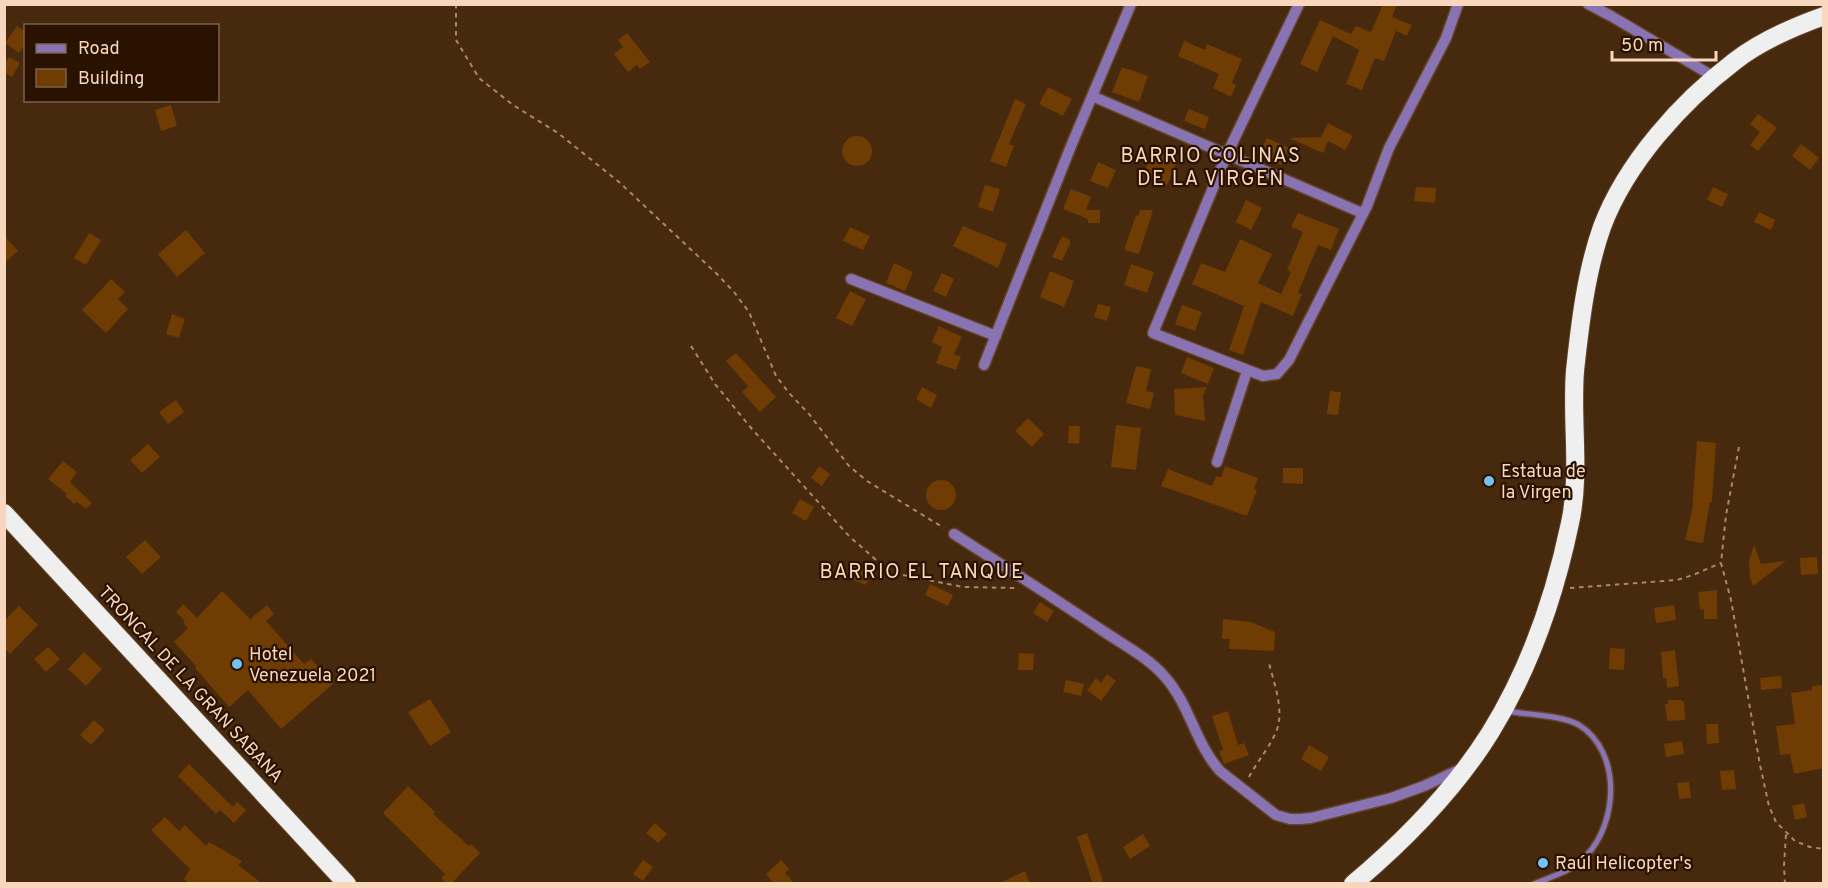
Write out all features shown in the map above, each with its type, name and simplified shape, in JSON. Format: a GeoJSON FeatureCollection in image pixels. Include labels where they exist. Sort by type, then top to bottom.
{"type":"FeatureCollection","features":[{"type":"Feature","properties":{"kind":"highway"},"geometry":{"type":"LineString","coordinates":[[1353,884],[1421,819],[1466,766],[1490,733],[1528,657],[1552,590],[1574,502],[1575,374],[1587,289],[1599,238],[1612,207],[1638,162],[1675,117],[1716,78],[1751,50],[1781,34],[1824,16]]}},
{"type":"Feature","properties":{"kind":"highway","name":"TRONCAL DE LA GRAN SABANA"},"geometry":{"type":"LineString","coordinates":[[4,513],[347,884]]}},
{"type":"Feature","properties":{"kind":"street"},"geometry":{"type":"LineString","coordinates":[[984,365],[1131,4]]}},
{"type":"Feature","properties":{"kind":"street"},"geometry":{"type":"LineString","coordinates":[[1299,4],[1227,154],[1153,333],[1247,371],[1268,377],[1284,368],[1367,206],[1389,148],[1446,38],[1458,4]]}},
{"type":"Feature","properties":{"kind":"street"},"geometry":{"type":"LineString","coordinates":[[1588,4],[1716,78]]}},
{"type":"Feature","properties":{"kind":"street"},"geometry":{"type":"LineString","coordinates":[[1092,96],[1362,213]]}},
{"type":"Feature","properties":{"kind":"street"},"geometry":{"type":"LineString","coordinates":[[851,279],[996,336]]}},
{"type":"Feature","properties":{"kind":"street"},"geometry":{"type":"LineString","coordinates":[[1216,462],[1247,371]]}},
{"type":"Feature","properties":{"kind":"street"},"geometry":{"type":"LineString","coordinates":[[954,534],[1132,650],[1160,671],[1177,693],[1212,763],[1276,815],[1290,819],[1311,818],[1391,798],[1424,786],[1466,766]]}},
{"type":"Feature","properties":{"kind":"lane"},"geometry":{"type":"LineString","coordinates":[[1502,711],[1568,721],[1578,725],[1599,746],[1609,769],[1608,816],[1594,847],[1585,858],[1572,867],[1534,884]]}},
{"type":"Feature","properties":{"kind":"path"},"geometry":{"type":"LineString","coordinates":[[456,4],[456,40],[479,78],[513,105],[558,134],[619,182],[717,274],[749,312],[776,376],[849,466],[867,481],[954,534]]}},
{"type":"Feature","properties":{"kind":"path"},"geometry":{"type":"LineString","coordinates":[[691,346],[715,384],[752,429],[858,545],[884,567],[903,575],[963,587],[1014,588],[1032,584]]}},
{"type":"Feature","properties":{"kind":"path"},"geometry":{"type":"LineString","coordinates":[[1739,447],[1726,515],[1721,563],[1731,600],[1769,806],[1776,822],[1786,834],[1802,844],[1824,849]]}},
{"type":"Feature","properties":{"kind":"path"},"geometry":{"type":"LineString","coordinates":[[1552,590],[1677,580],[1721,563]]}},
{"type":"Feature","properties":{"kind":"path"},"geometry":{"type":"LineString","coordinates":[[1242,787],[1276,733],[1279,721],[1278,703],[1269,663]]}},
{"type":"Feature","properties":{"kind":"path"},"geometry":{"type":"LineString","coordinates":[[1785,884],[1786,834]]}},
{"type":"Feature","properties":{"kind":"building"},"geometry":{"type":"Polygon","coordinates":[[[1383,4],[1397,4],[1392,17],[1412,25],[1407,36],[1396,31],[1384,61],[1375,58],[1362,90],[1346,84],[1359,50],[1333,36],[1317,72],[1300,64],[1320,20],[1351,34],[1356,26],[1371,32],[1383,4]]]}},
{"type":"Feature","properties":{"kind":"building"},"geometry":{"type":"Polygon","coordinates":[[[17,26],[24,31],[24,46],[19,53],[5,43],[17,26]]]}},
{"type":"Feature","properties":{"kind":"building"},"geometry":{"type":"Polygon","coordinates":[[[627,33],[650,62],[640,69],[637,65],[628,72],[614,54],[623,47],[618,40],[627,33]]]}},
{"type":"Feature","properties":{"kind":"building"},"geometry":{"type":"Polygon","coordinates":[[[1184,41],[1205,50],[1207,44],[1242,59],[1232,83],[1236,85],[1231,97],[1213,88],[1219,74],[1178,56],[1184,41]]]}},
{"type":"Feature","properties":{"kind":"building"},"geometry":{"type":"Polygon","coordinates":[[[9,57],[20,63],[12,77],[4,72],[4,64],[9,57]]]}},
{"type":"Feature","properties":{"kind":"building"},"geometry":{"type":"Polygon","coordinates":[[[1122,67],[1148,76],[1139,102],[1112,92],[1122,67]]]}},
{"type":"Feature","properties":{"kind":"building"},"geometry":{"type":"Polygon","coordinates":[[[1048,87],[1072,99],[1063,116],[1039,104],[1048,87]]]}},
{"type":"Feature","properties":{"kind":"building"},"geometry":{"type":"Polygon","coordinates":[[[1015,99],[1026,104],[1009,144],[1014,146],[1006,167],[990,161],[1015,99]]]}},
{"type":"Feature","properties":{"kind":"building"},"geometry":{"type":"Polygon","coordinates":[[[171,105],[177,126],[161,131],[155,110],[171,105]]]}},
{"type":"Feature","properties":{"kind":"building"},"geometry":{"type":"Polygon","coordinates":[[[1189,109],[1209,117],[1205,129],[1184,121],[1189,109]]]}},
{"type":"Feature","properties":{"kind":"building"},"geometry":{"type":"Polygon","coordinates":[[[1758,114],[1777,128],[1758,151],[1750,145],[1760,132],[1750,124],[1758,114]]]}},
{"type":"Feature","properties":{"kind":"building"},"geometry":{"type":"Polygon","coordinates":[[[1328,123],[1353,136],[1345,150],[1328,141],[1323,153],[1289,138],[1321,137],[1328,123]]]}},
{"type":"Feature","properties":{"kind":"building"},"geometry":{"type":"Polygon","coordinates":[[[857,136],[868,140],[872,151],[868,162],[857,166],[846,162],[842,151],[846,140],[857,136]]]}},
{"type":"Feature","properties":{"kind":"building"},"geometry":{"type":"Polygon","coordinates":[[[1267,138],[1289,148],[1281,165],[1259,154],[1267,138]]]}},
{"type":"Feature","properties":{"kind":"building"},"geometry":{"type":"Polygon","coordinates":[[[1801,144],[1819,158],[1810,170],[1792,156],[1801,144]]]}},
{"type":"Feature","properties":{"kind":"building"},"geometry":{"type":"Polygon","coordinates":[[[1154,150],[1178,160],[1167,185],[1143,174],[1154,150]]]}},
{"type":"Feature","properties":{"kind":"building"},"geometry":{"type":"Polygon","coordinates":[[[1098,162],[1116,170],[1108,188],[1090,181],[1098,162]]]}},
{"type":"Feature","properties":{"kind":"building"},"geometry":{"type":"Polygon","coordinates":[[[985,185],[1000,189],[993,212],[978,207],[985,185]]]}},
{"type":"Feature","properties":{"kind":"building"},"geometry":{"type":"Polygon","coordinates":[[[1416,187],[1436,188],[1435,203],[1414,201],[1416,187]]]}},
{"type":"Feature","properties":{"kind":"building"},"geometry":{"type":"Polygon","coordinates":[[[1713,187],[1728,194],[1722,207],[1707,200],[1713,187]]]}},
{"type":"Feature","properties":{"kind":"building"},"geometry":{"type":"Polygon","coordinates":[[[1071,189],[1091,197],[1086,210],[1100,210],[1100,223],[1088,223],[1088,219],[1063,209],[1071,189]]]}},
{"type":"Feature","properties":{"kind":"building"},"geometry":{"type":"Polygon","coordinates":[[[1246,200],[1262,208],[1251,230],[1236,222],[1246,200]]]}},
{"type":"Feature","properties":{"kind":"building"},"geometry":{"type":"Polygon","coordinates":[[[1140,210],[1153,210],[1139,254],[1124,250],[1136,215],[1138,216],[1140,210]]]}},
{"type":"Feature","properties":{"kind":"building"},"geometry":{"type":"Polygon","coordinates":[[[1759,212],[1775,220],[1771,230],[1754,222],[1759,212]]]}},
{"type":"Feature","properties":{"kind":"building"},"geometry":{"type":"Polygon","coordinates":[[[1298,213],[1339,229],[1331,250],[1318,245],[1298,293],[1302,294],[1293,316],[1261,302],[1243,355],[1229,350],[1244,306],[1192,284],[1201,263],[1225,272],[1240,239],[1272,254],[1258,283],[1281,294],[1291,272],[1287,270],[1303,232],[1291,227],[1298,213]]]}},
{"type":"Feature","properties":{"kind":"building"},"geometry":{"type":"Polygon","coordinates":[[[963,226],[1007,244],[998,268],[953,246],[963,226]]]}},
{"type":"Feature","properties":{"kind":"building"},"geometry":{"type":"Polygon","coordinates":[[[850,227],[870,236],[863,250],[843,241],[850,227]]]}},
{"type":"Feature","properties":{"kind":"building"},"geometry":{"type":"Polygon","coordinates":[[[186,230],[205,253],[177,277],[158,254],[186,230]]]}},
{"type":"Feature","properties":{"kind":"building"},"geometry":{"type":"Polygon","coordinates":[[[89,233],[101,240],[86,265],[74,258],[89,233]]]}},
{"type":"Feature","properties":{"kind":"building"},"geometry":{"type":"Polygon","coordinates":[[[4,236],[18,251],[4,263],[4,236]]]}},
{"type":"Feature","properties":{"kind":"building"},"geometry":{"type":"Polygon","coordinates":[[[1062,236],[1070,240],[1070,244],[1062,261],[1052,257],[1062,236]]]}},
{"type":"Feature","properties":{"kind":"building"},"geometry":{"type":"Polygon","coordinates":[[[894,263],[913,272],[905,291],[886,283],[894,263]]]}},
{"type":"Feature","properties":{"kind":"building"},"geometry":{"type":"Polygon","coordinates":[[[1131,264],[1154,272],[1147,293],[1124,285],[1131,264]]]}},
{"type":"Feature","properties":{"kind":"building"},"geometry":{"type":"Polygon","coordinates":[[[1050,271],[1074,281],[1064,307],[1040,297],[1050,271]]]}},
{"type":"Feature","properties":{"kind":"building"},"geometry":{"type":"Polygon","coordinates":[[[942,273],[954,279],[946,297],[933,291],[942,273]]]}},
{"type":"Feature","properties":{"kind":"building"},"geometry":{"type":"Polygon","coordinates":[[[111,279],[125,292],[118,299],[128,309],[106,333],[82,310],[111,279]]]}},
{"type":"Feature","properties":{"kind":"building"},"geometry":{"type":"Polygon","coordinates":[[[850,291],[866,299],[852,326],[836,318],[850,291]]]}},
{"type":"Feature","properties":{"kind":"building"},"geometry":{"type":"Polygon","coordinates":[[[1098,304],[1111,307],[1107,321],[1094,317],[1098,304]]]}},
{"type":"Feature","properties":{"kind":"building"},"geometry":{"type":"Polygon","coordinates":[[[1182,305],[1202,312],[1195,331],[1175,324],[1182,305]]]}},
{"type":"Feature","properties":{"kind":"building"},"geometry":{"type":"Polygon","coordinates":[[[172,314],[185,319],[179,338],[166,334],[172,314]]]}},
{"type":"Feature","properties":{"kind":"building"},"geometry":{"type":"Polygon","coordinates":[[[939,326],[962,337],[954,354],[961,357],[956,370],[936,363],[942,347],[932,342],[939,326]]]}},
{"type":"Feature","properties":{"kind":"building"},"geometry":{"type":"Polygon","coordinates":[[[736,353],[776,397],[760,412],[742,392],[748,386],[726,361],[736,353]]]}},
{"type":"Feature","properties":{"kind":"building"},"geometry":{"type":"Polygon","coordinates":[[[1187,357],[1214,368],[1208,384],[1181,373],[1187,357]]]}},
{"type":"Feature","properties":{"kind":"building"},"geometry":{"type":"Polygon","coordinates":[[[1136,366],[1151,369],[1146,391],[1154,393],[1150,409],[1126,403],[1136,366]]]}},
{"type":"Feature","properties":{"kind":"building"},"geometry":{"type":"Polygon","coordinates":[[[922,387],[937,395],[931,408],[916,399],[922,387]]]}},
{"type":"Feature","properties":{"kind":"building"},"geometry":{"type":"Polygon","coordinates":[[[1207,387],[1203,395],[1205,421],[1175,415],[1174,389],[1207,387]]]}},
{"type":"Feature","properties":{"kind":"building"},"geometry":{"type":"Polygon","coordinates":[[[1330,391],[1341,392],[1338,415],[1327,414],[1330,391]]]}},
{"type":"Feature","properties":{"kind":"building"},"geometry":{"type":"Polygon","coordinates":[[[176,400],[184,412],[168,424],[159,412],[176,400]]]}},
{"type":"Feature","properties":{"kind":"building"},"geometry":{"type":"Polygon","coordinates":[[[1028,418],[1044,434],[1032,447],[1015,431],[1028,418]]]}},
{"type":"Feature","properties":{"kind":"building"},"geometry":{"type":"Polygon","coordinates":[[[1116,425],[1141,428],[1136,470],[1111,467],[1116,425]]]}},
{"type":"Feature","properties":{"kind":"building"},"geometry":{"type":"Polygon","coordinates":[[[1069,426],[1080,426],[1079,444],[1068,443],[1069,426]]]}},
{"type":"Feature","properties":{"kind":"building"},"geometry":{"type":"Polygon","coordinates":[[[1697,441],[1716,443],[1712,502],[1710,502],[1703,543],[1685,540],[1692,510],[1697,441]]]}},
{"type":"Feature","properties":{"kind":"building"},"geometry":{"type":"Polygon","coordinates":[[[148,444],[160,457],[142,473],[130,460],[148,444]]]}},
{"type":"Feature","properties":{"kind":"building"},"geometry":{"type":"Polygon","coordinates":[[[63,461],[77,472],[70,482],[92,503],[86,509],[77,502],[74,504],[65,496],[67,494],[48,479],[63,461]]]}},
{"type":"Feature","properties":{"kind":"building"},"geometry":{"type":"Polygon","coordinates":[[[819,466],[830,474],[822,486],[811,478],[819,466]]]}},
{"type":"Feature","properties":{"kind":"building"},"geometry":{"type":"Polygon","coordinates":[[[1225,466],[1258,478],[1254,489],[1257,490],[1247,516],[1161,486],[1168,469],[1212,486],[1216,476],[1221,477],[1225,466]]]}},
{"type":"Feature","properties":{"kind":"building"},"geometry":{"type":"Polygon","coordinates":[[[1283,468],[1303,468],[1303,484],[1283,483],[1283,468]]]}},
{"type":"Feature","properties":{"kind":"building"},"geometry":{"type":"Polygon","coordinates":[[[941,480],[951,485],[956,495],[951,505],[941,510],[931,505],[926,495],[931,485],[941,480]]]}},
{"type":"Feature","properties":{"kind":"building"},"geometry":{"type":"Polygon","coordinates":[[[800,499],[814,507],[806,521],[792,513],[800,499]]]}},
{"type":"Feature","properties":{"kind":"building"},"geometry":{"type":"Polygon","coordinates":[[[145,540],[161,557],[142,574],[126,557],[145,540]]]}},
{"type":"Feature","properties":{"kind":"building"},"geometry":{"type":"Polygon","coordinates":[[[1754,545],[1761,564],[1786,561],[1753,586],[1749,561],[1754,545]]]}},
{"type":"Feature","properties":{"kind":"building"},"geometry":{"type":"Polygon","coordinates":[[[1817,557],[1818,574],[1801,575],[1800,558],[1817,557]]]}},
{"type":"Feature","properties":{"kind":"building"},"geometry":{"type":"Polygon","coordinates":[[[851,564],[871,572],[866,585],[846,577],[851,564]]]}},
{"type":"Feature","properties":{"kind":"building"},"geometry":{"type":"Polygon","coordinates":[[[930,584],[953,595],[948,606],[925,595],[930,584]]]}},
{"type":"Feature","properties":{"kind":"building"},"geometry":{"type":"Polygon","coordinates":[[[1717,590],[1717,619],[1704,619],[1704,609],[1700,610],[1698,592],[1717,590]]]}},
{"type":"Feature","properties":{"kind":"building"},"geometry":{"type":"Polygon","coordinates":[[[222,591],[250,619],[267,605],[274,614],[266,621],[304,664],[311,659],[333,684],[281,729],[248,690],[229,707],[174,642],[188,628],[176,612],[183,604],[197,618],[222,591]]]}},
{"type":"Feature","properties":{"kind":"building"},"geometry":{"type":"Polygon","coordinates":[[[1040,602],[1054,611],[1047,622],[1033,613],[1040,602]]]}},
{"type":"Feature","properties":{"kind":"building"},"geometry":{"type":"Polygon","coordinates":[[[1674,605],[1676,620],[1656,623],[1654,608],[1674,605]]]}},
{"type":"Feature","properties":{"kind":"building"},"geometry":{"type":"Polygon","coordinates":[[[19,606],[38,625],[10,654],[4,648],[4,621],[19,606]]]}},
{"type":"Feature","properties":{"kind":"building"},"geometry":{"type":"Polygon","coordinates":[[[1223,619],[1251,622],[1275,632],[1274,651],[1229,649],[1230,639],[1222,639],[1223,619]]]}},
{"type":"Feature","properties":{"kind":"building"},"geometry":{"type":"Polygon","coordinates":[[[48,647],[60,659],[46,672],[34,659],[48,647]]]}},
{"type":"Feature","properties":{"kind":"building"},"geometry":{"type":"Polygon","coordinates":[[[1610,648],[1625,649],[1624,670],[1609,669],[1610,648]]]}},
{"type":"Feature","properties":{"kind":"building"},"geometry":{"type":"Polygon","coordinates":[[[1675,650],[1679,686],[1667,688],[1666,678],[1663,678],[1661,652],[1675,650]]]}},
{"type":"Feature","properties":{"kind":"building"},"geometry":{"type":"Polygon","coordinates":[[[84,652],[102,669],[86,686],[68,669],[84,652]]]}},
{"type":"Feature","properties":{"kind":"building"},"geometry":{"type":"Polygon","coordinates":[[[1019,653],[1034,654],[1033,670],[1018,670],[1019,653]]]}},
{"type":"Feature","properties":{"kind":"building"},"geometry":{"type":"Polygon","coordinates":[[[1107,674],[1116,681],[1101,701],[1087,690],[1096,678],[1101,683],[1107,674]]]}},
{"type":"Feature","properties":{"kind":"building"},"geometry":{"type":"Polygon","coordinates":[[[1781,676],[1782,688],[1761,690],[1760,678],[1781,676]]]}},
{"type":"Feature","properties":{"kind":"building"},"geometry":{"type":"Polygon","coordinates":[[[1066,680],[1084,684],[1081,696],[1063,692],[1066,680]]]}},
{"type":"Feature","properties":{"kind":"building"},"geometry":{"type":"Polygon","coordinates":[[[1824,685],[1824,768],[1794,774],[1790,754],[1780,755],[1776,726],[1795,724],[1791,693],[1812,690],[1812,686],[1824,685]]]}},
{"type":"Feature","properties":{"kind":"building"},"geometry":{"type":"Polygon","coordinates":[[[430,699],[451,732],[430,746],[408,712],[430,699]]]}},
{"type":"Feature","properties":{"kind":"building"},"geometry":{"type":"Polygon","coordinates":[[[1668,700],[1684,702],[1685,720],[1667,721],[1665,704],[1668,704],[1668,700]]]}},
{"type":"Feature","properties":{"kind":"building"},"geometry":{"type":"Polygon","coordinates":[[[1228,711],[1238,745],[1244,743],[1249,755],[1224,764],[1219,751],[1223,750],[1212,716],[1228,711]]]}},
{"type":"Feature","properties":{"kind":"building"},"geometry":{"type":"Polygon","coordinates":[[[94,720],[105,730],[91,745],[80,735],[94,720]]]}},
{"type":"Feature","properties":{"kind":"building"},"geometry":{"type":"Polygon","coordinates":[[[1706,724],[1718,724],[1719,743],[1707,744],[1706,724]]]}},
{"type":"Feature","properties":{"kind":"building"},"geometry":{"type":"Polygon","coordinates":[[[1682,741],[1684,754],[1666,757],[1664,744],[1682,741]]]}},
{"type":"Feature","properties":{"kind":"building"},"geometry":{"type":"Polygon","coordinates":[[[1309,745],[1329,757],[1321,771],[1301,759],[1309,745]]]}},
{"type":"Feature","properties":{"kind":"building"},"geometry":{"type":"Polygon","coordinates":[[[189,764],[233,807],[237,802],[246,810],[234,823],[220,810],[216,814],[178,776],[189,764]]]}},
{"type":"Feature","properties":{"kind":"building"},"geometry":{"type":"Polygon","coordinates":[[[1734,770],[1736,789],[1722,790],[1720,771],[1734,770]]]}},
{"type":"Feature","properties":{"kind":"building"},"geometry":{"type":"Polygon","coordinates":[[[1689,782],[1691,798],[1679,799],[1677,783],[1689,782]]]}},
{"type":"Feature","properties":{"kind":"building"},"geometry":{"type":"Polygon","coordinates":[[[408,786],[435,812],[433,814],[480,853],[451,884],[447,884],[441,878],[445,874],[383,813],[408,786]]]}},
{"type":"Feature","properties":{"kind":"building"},"geometry":{"type":"Polygon","coordinates":[[[1804,803],[1807,817],[1795,820],[1792,806],[1804,803]]]}},
{"type":"Feature","properties":{"kind":"building"},"geometry":{"type":"Polygon","coordinates":[[[165,817],[179,831],[185,825],[206,846],[209,842],[242,861],[238,865],[263,884],[190,884],[184,879],[190,869],[151,830],[165,817]]]}},
{"type":"Feature","properties":{"kind":"building"},"geometry":{"type":"Polygon","coordinates":[[[655,823],[667,834],[658,843],[646,833],[655,823]]]}},
{"type":"Feature","properties":{"kind":"building"},"geometry":{"type":"Polygon","coordinates":[[[1087,833],[1103,881],[1097,884],[1093,884],[1077,837],[1087,833]]]}},
{"type":"Feature","properties":{"kind":"building"},"geometry":{"type":"Polygon","coordinates":[[[1143,834],[1150,846],[1130,859],[1123,847],[1143,834]]]}},
{"type":"Feature","properties":{"kind":"building"},"geometry":{"type":"Polygon","coordinates":[[[643,860],[653,867],[643,881],[633,874],[643,860]]]}},
{"type":"Feature","properties":{"kind":"building"},"geometry":{"type":"Polygon","coordinates":[[[781,860],[789,869],[785,873],[795,884],[774,884],[766,874],[781,860]]]}},
{"type":"Feature","properties":{"kind":"building"},"geometry":{"type":"Polygon","coordinates":[[[1025,871],[1030,884],[998,884],[1025,871]]]}},
{"type":"Feature","properties":{"kind":"place","name":"Estatua de la Virgen"},"geometry":{"type":"Point","coordinates":[1489,481]}},
{"type":"Feature","properties":{"kind":"place","name":"Hotel Venezuela 2021"},"geometry":{"type":"Point","coordinates":[237,664]}},
{"type":"Feature","properties":{"kind":"place","name":"Raúl Helicopter's"},"geometry":{"type":"Point","coordinates":[1543,863]}},
{"type":"Feature","properties":{"kind":"district","name":"BARRIO COLINAS DE LA VIRGEN"},"geometry":{"type":"Point","coordinates":[1211,166]}},
{"type":"Feature","properties":{"kind":"district","name":"BARRIO EL TANQUE"},"geometry":{"type":"Point","coordinates":[922,571]}}]}
